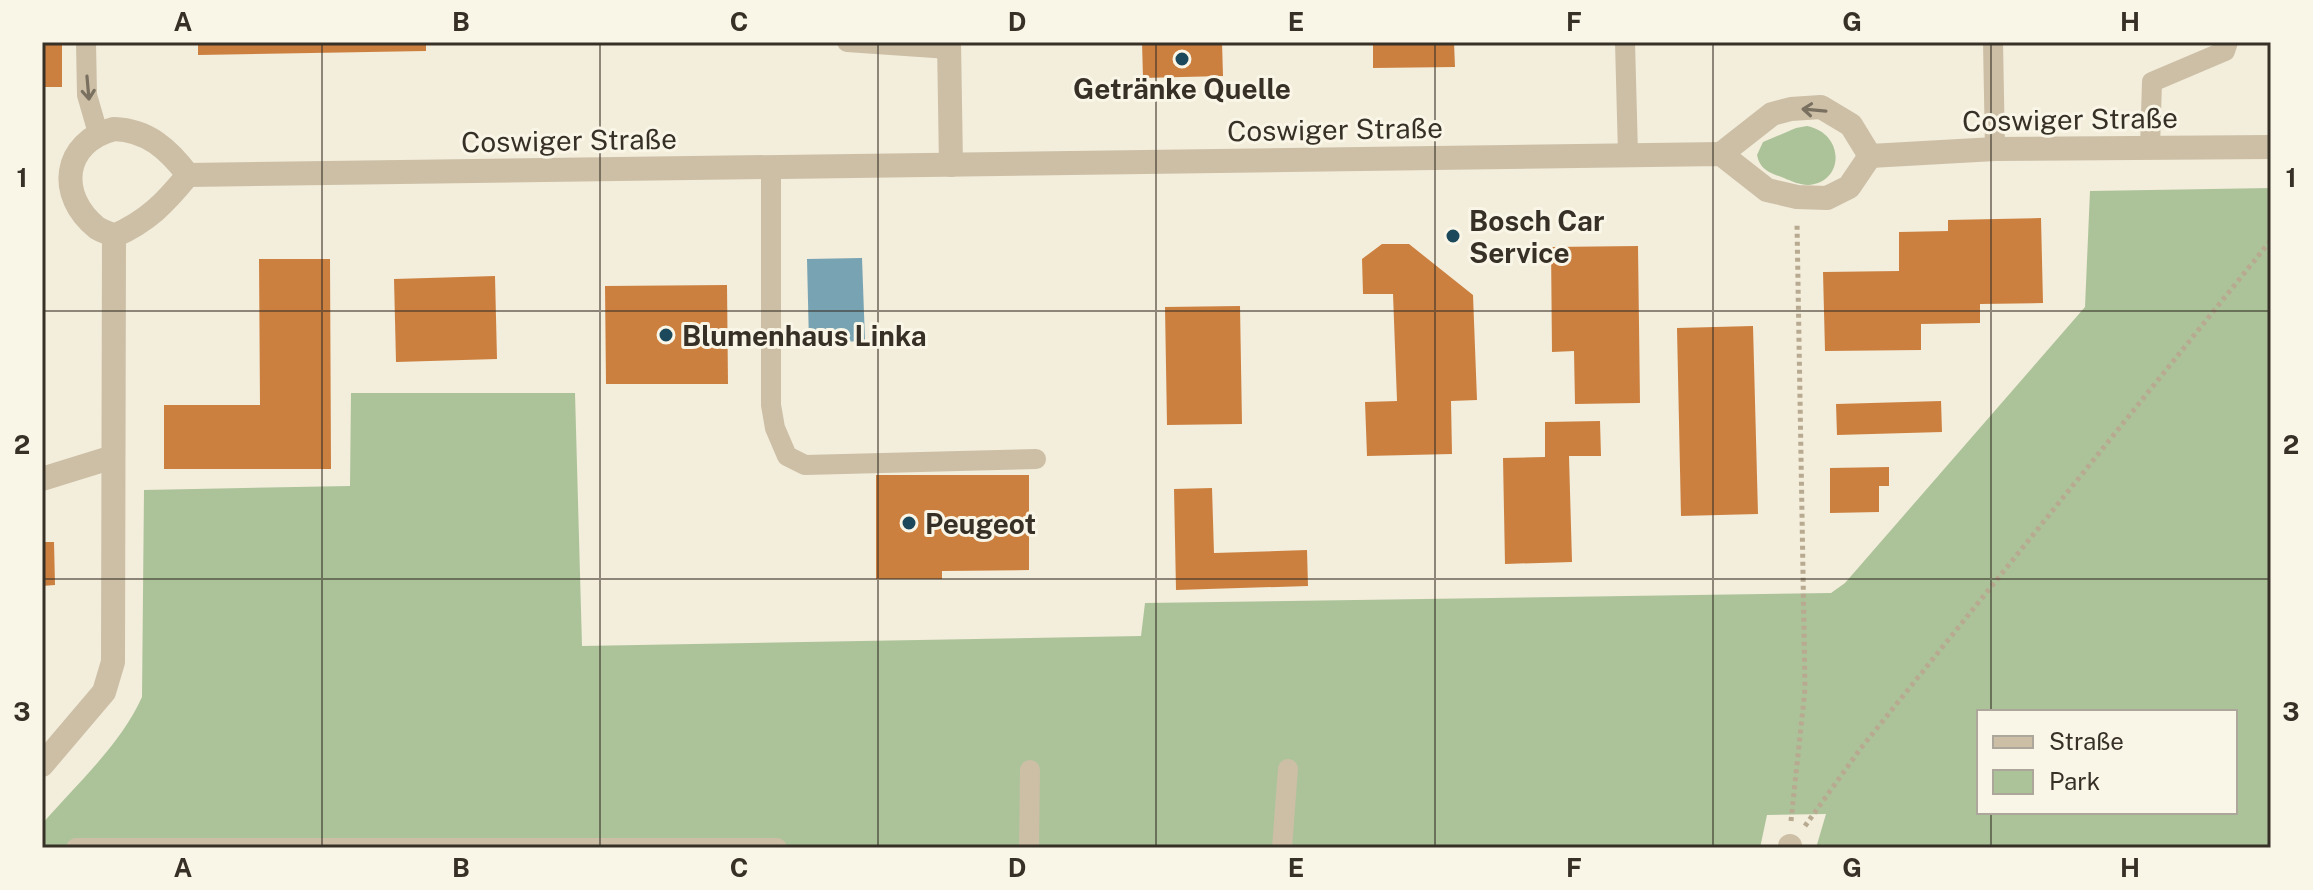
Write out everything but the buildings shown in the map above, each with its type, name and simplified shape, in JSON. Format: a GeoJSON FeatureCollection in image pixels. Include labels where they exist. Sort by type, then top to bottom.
{"type":"FeatureCollection","features":[{"type":"Feature","properties":{"kind":"street"},"geometry":{"type":"LineString","coordinates":[[949,46],[951,165]]}},
{"type":"Feature","properties":{"kind":"street"},"geometry":{"type":"LineString","coordinates":[[1821,107],[1851,125],[1870,156],[1849,187],[1827,198],[1797,197],[1767,190],[1721,154],[1772,114],[1821,107]]}},
{"type":"Feature","properties":{"kind":"street"},"geometry":{"type":"LineString","coordinates":[[114,129],[131,129],[146,136],[173,155],[188,175],[170,198],[138,225],[114,236],[97,228],[85,214],[75,200],[70,183],[77,152],[98,133],[114,129]]}},
{"type":"Feature","properties":{"kind":"street","name":"Coswiger Straße"},"geometry":{"type":"LineString","coordinates":[[1870,156],[1995,149],[2271,147]]}},
{"type":"Feature","properties":{"kind":"street","name":"Coswiger Straße"},"geometry":{"type":"LineString","coordinates":[[188,175],[1721,154]]}},
{"type":"Feature","properties":{"kind":"street"},"geometry":{"type":"LineString","coordinates":[[42,765],[104,692],[113,662],[114,236]]}},
{"type":"Feature","properties":{"kind":"street"},"geometry":{"type":"LineString","coordinates":[[42,479],[113,457]]}},
{"type":"Feature","properties":{"kind":"lane"},"geometry":{"type":"LineString","coordinates":[[86,42],[87,95],[98,133]]}},
{"type":"Feature","properties":{"kind":"lane"},"geometry":{"type":"LineString","coordinates":[[847,42],[949,46]]}},
{"type":"Feature","properties":{"kind":"lane"},"geometry":{"type":"LineString","coordinates":[[1625,42],[1628,154]]}},
{"type":"Feature","properties":{"kind":"lane"},"geometry":{"type":"LineString","coordinates":[[1993,42],[1995,149]]}},
{"type":"Feature","properties":{"kind":"lane"},"geometry":{"type":"LineString","coordinates":[[2150,148],[2152,82],[2225,51],[2228,42]]}},
{"type":"Feature","properties":{"kind":"lane"},"geometry":{"type":"LineString","coordinates":[[771,167],[771,405],[775,428],[787,456],[805,465],[1036,459]]}},
{"type":"Feature","properties":{"kind":"lane"},"geometry":{"type":"LineString","coordinates":[[1282,848],[1288,769]]}},
{"type":"Feature","properties":{"kind":"lane"},"geometry":{"type":"LineString","coordinates":[[1029,848],[1030,770]]}},
{"type":"Feature","properties":{"kind":"lane"},"geometry":{"type":"LineString","coordinates":[[76,848],[777,848]]}},
{"type":"Feature","properties":{"kind":"path"},"geometry":{"type":"LineString","coordinates":[[1790,847],[1805,689],[1797,197]]}},
{"type":"Feature","properties":{"kind":"path"},"geometry":{"type":"LineString","coordinates":[[1790,847],[1861,748],[2271,240]]}},
{"type":"Feature","properties":{"kind":"green space"},"geometry":{"type":"Polygon","coordinates":[[[1807,126],[1829,138],[1834,148],[1836,158],[1829,176],[1820,182],[1805,185],[1763,168],[1757,155],[1763,142],[1807,126]]]}},
{"type":"Feature","properties":{"kind":"green space"},"geometry":{"type":"Polygon","coordinates":[[[2271,188],[2271,848],[1816,848],[1826,814],[1767,815],[1760,848],[42,848],[42,824],[110,748],[142,697],[144,490],[350,486],[351,393],[575,393],[582,646],[1141,636],[1145,603],[1831,593],[1845,583],[2085,307],[2090,191],[2271,188]]]}},
{"type":"Feature","properties":{"kind":"water"},"geometry":{"type":"Polygon","coordinates":[[[862,258],[865,341],[809,343],[807,259],[862,258]]]}},
{"type":"Feature","properties":{"kind":"place","name":"Getränke Quelle"},"geometry":{"type":"Point","coordinates":[1182,59]}},
{"type":"Feature","properties":{"kind":"place","name":"Bosch Car Service"},"geometry":{"type":"Point","coordinates":[1453,236]}},
{"type":"Feature","properties":{"kind":"place","name":"Blumenhaus Linka"},"geometry":{"type":"Point","coordinates":[666,335]}},
{"type":"Feature","properties":{"kind":"place","name":"Peugeot"},"geometry":{"type":"Point","coordinates":[909,523]}}]}
